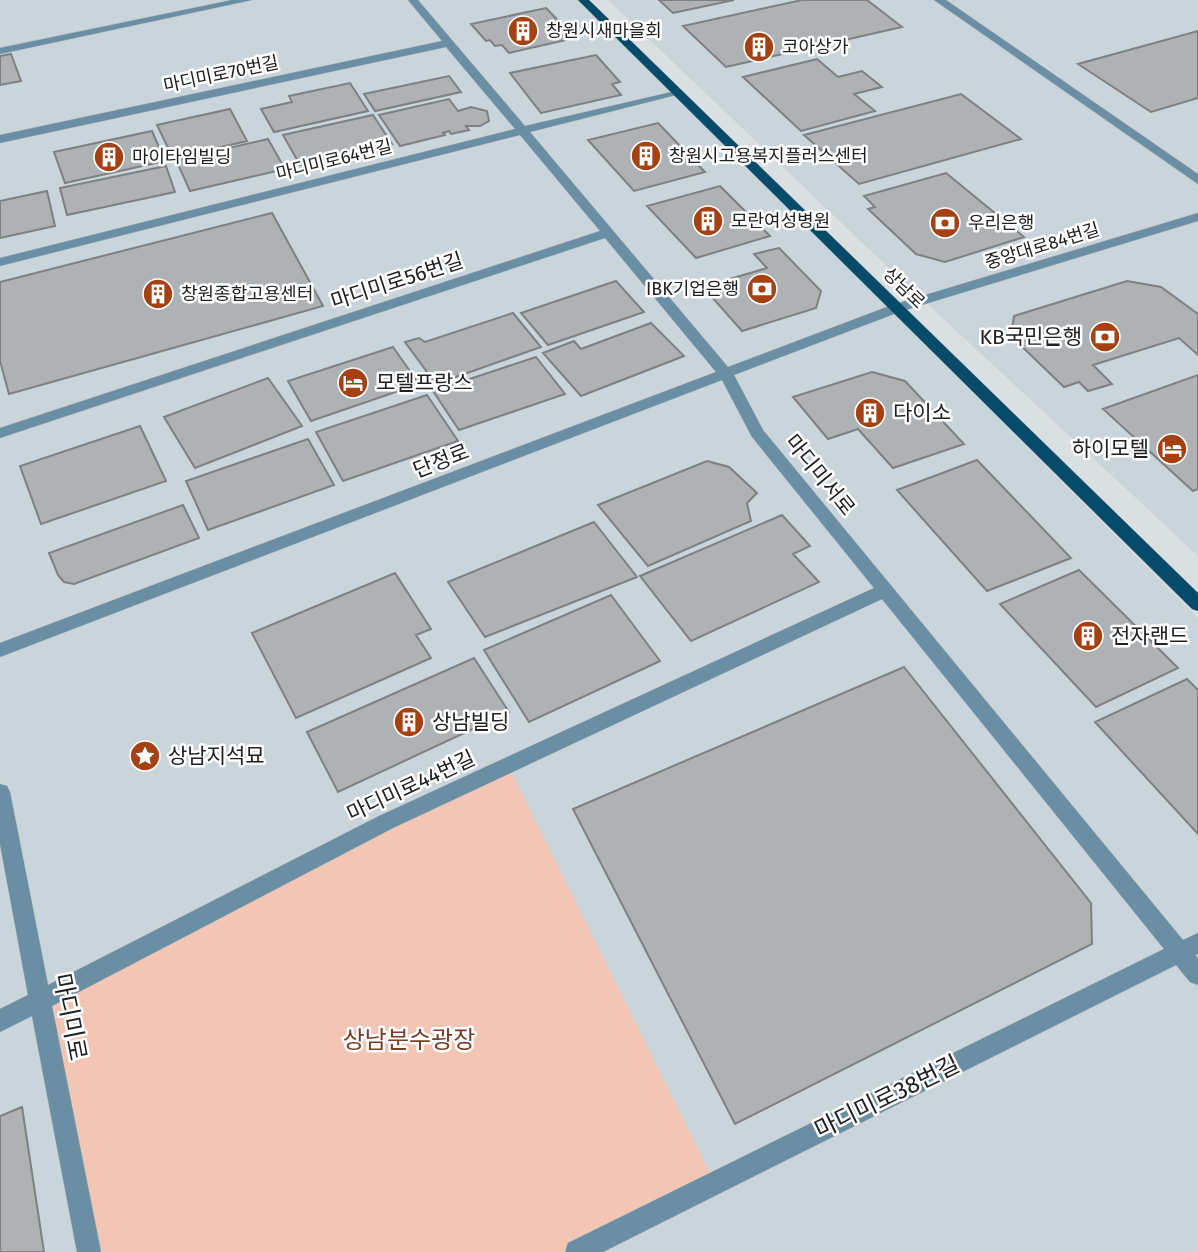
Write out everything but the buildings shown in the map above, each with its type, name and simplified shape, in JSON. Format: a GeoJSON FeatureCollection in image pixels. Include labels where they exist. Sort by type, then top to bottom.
{"type":"FeatureCollection","features":[{"type":"Feature","properties":{"kind":"main road","name":"상남로"},"geometry":{"type":"LineString","coordinates":[[583,0],[1198,604]]}},
{"type":"Feature","properties":{"kind":"street"},"geometry":{"type":"LineString","coordinates":[[0,51],[247,0]]}},
{"type":"Feature","properties":{"kind":"street","name":"마디미서로"},"geometry":{"type":"LineString","coordinates":[[412,0],[727,374],[757,433],[884,591],[1189,948],[1198,975]]}},
{"type":"Feature","properties":{"kind":"street"},"geometry":{"type":"LineString","coordinates":[[939,0],[1198,180]]}},
{"type":"Feature","properties":{"kind":"street","name":"마디미로70번길"},"geometry":{"type":"LineString","coordinates":[[0,139],[449,43]]}},
{"type":"Feature","properties":{"kind":"street","name":"마디미로64번길"},"geometry":{"type":"LineString","coordinates":[[0,262],[677,92]]}},
{"type":"Feature","properties":{"kind":"street","name":"중앙대로84번길"},"geometry":{"type":"LineString","coordinates":[[897,308],[1198,217]]}},
{"type":"Feature","properties":{"kind":"street","name":"마디미로56번길"},"geometry":{"type":"LineString","coordinates":[[0,433],[608,233]]}},
{"type":"Feature","properties":{"kind":"street","name":"단정로"},"geometry":{"type":"LineString","coordinates":[[0,650],[897,308]]}},
{"type":"Feature","properties":{"kind":"street","name":"마디미로44번길"},"geometry":{"type":"LineString","coordinates":[[0,1021],[386,822],[884,591]]}},
{"type":"Feature","properties":{"kind":"street","name":"마디미로"},"geometry":{"type":"LineString","coordinates":[[0,792],[89,1252]]}},
{"type":"Feature","properties":{"kind":"street","name":"마디미로38번길"},"geometry":{"type":"LineString","coordinates":[[577,1252],[1189,948]]}},
{"type":"Feature","properties":{"kind":"shaded area"},"geometry":{"type":"Polygon","coordinates":[[[0,0],[579,0],[1198,618],[1198,1252],[0,1252],[0,0]]]}},
{"type":"Feature","properties":{"kind":"shaded area"},"geometry":{"type":"Polygon","coordinates":[[[608,0],[1198,0],[1198,556],[873,253],[608,0]]]}},
{"type":"Feature","properties":{"kind":"green space","name":"상남분수광장"},"geometry":{"type":"Polygon","coordinates":[[[508,765],[715,1183],[577,1252],[89,1252],[41,1002],[508,765]]]}},
{"type":"Feature","properties":{"kind":"place","name":"창원시새마을회"},"geometry":{"type":"Point","coordinates":[523,31]}},
{"type":"Feature","properties":{"kind":"place","name":"코아상가"},"geometry":{"type":"Point","coordinates":[759,47]}},
{"type":"Feature","properties":{"kind":"place","name":"창원시고용복지플러스센터"},"geometry":{"type":"Point","coordinates":[646,156]}},
{"type":"Feature","properties":{"kind":"place","name":"마이타임빌딩"},"geometry":{"type":"Point","coordinates":[109,157]}},
{"type":"Feature","properties":{"kind":"place","name":"모란여성병원"},"geometry":{"type":"Point","coordinates":[708,221]}},
{"type":"Feature","properties":{"kind":"place","name":"우리은행"},"geometry":{"type":"Point","coordinates":[945,223]}},
{"type":"Feature","properties":{"kind":"place","name":"IBK기업은행"},"geometry":{"type":"Point","coordinates":[762,289]}},
{"type":"Feature","properties":{"kind":"place","name":"창원종합고용센터"},"geometry":{"type":"Point","coordinates":[158,294]}},
{"type":"Feature","properties":{"kind":"place","name":"KB국민은행"},"geometry":{"type":"Point","coordinates":[1105,337]}},
{"type":"Feature","properties":{"kind":"place","name":"모텔프랑스"},"geometry":{"type":"Point","coordinates":[353,383]}},
{"type":"Feature","properties":{"kind":"place","name":"다이소"},"geometry":{"type":"Point","coordinates":[870,413]}},
{"type":"Feature","properties":{"kind":"place","name":"하이모텔"},"geometry":{"type":"Point","coordinates":[1172,449]}},
{"type":"Feature","properties":{"kind":"place","name":"전자랜드"},"geometry":{"type":"Point","coordinates":[1088,636]}},
{"type":"Feature","properties":{"kind":"place","name":"상남빌딩"},"geometry":{"type":"Point","coordinates":[409,722]}},
{"type":"Feature","properties":{"kind":"place","name":"상남지석묘"},"geometry":{"type":"Point","coordinates":[145,756]}}]}
